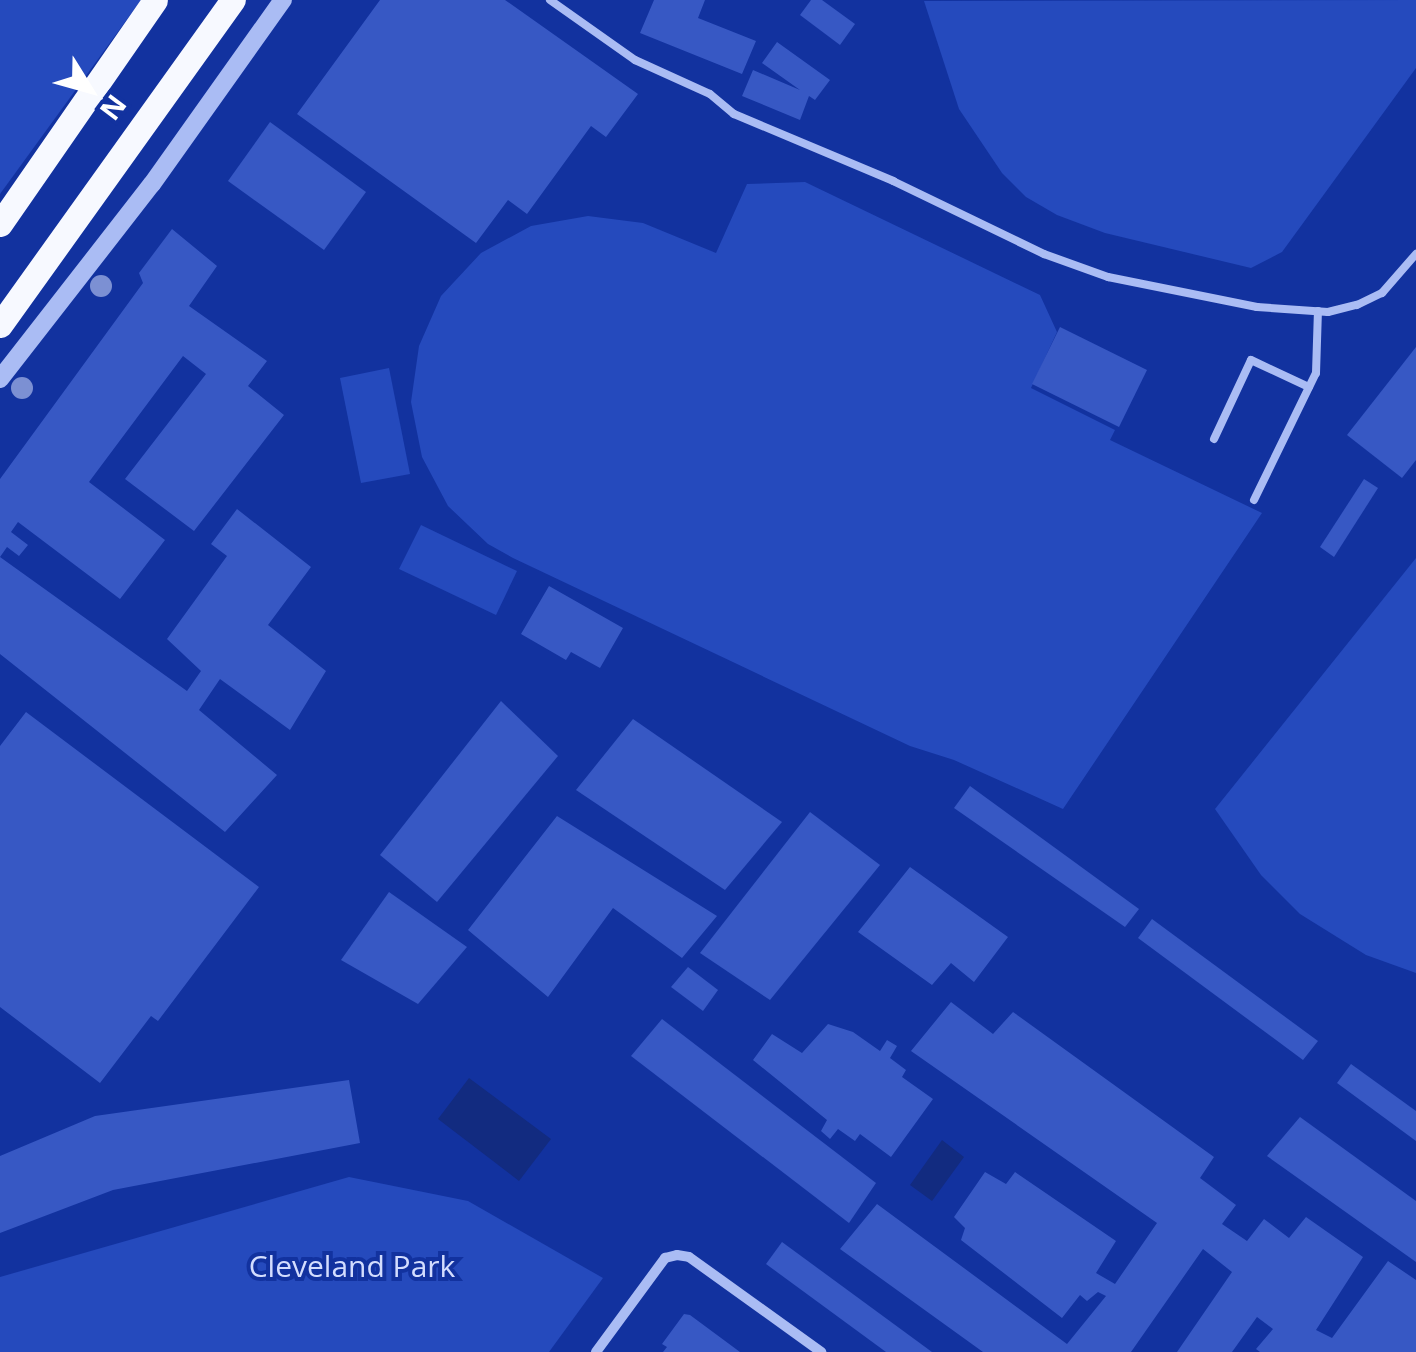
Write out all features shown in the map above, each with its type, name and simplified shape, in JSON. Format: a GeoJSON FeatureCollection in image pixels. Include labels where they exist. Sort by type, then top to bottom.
{"type":"FeatureCollection","features":[{"type":"Feature","properties":{"kind":"main road"},"geometry":{"type":"LineString","coordinates":[[0,224],[156,0]]}},
{"type":"Feature","properties":{"kind":"main road"},"geometry":{"type":"LineString","coordinates":[[0,325],[233,0]]}},
{"type":"Feature","properties":{"kind":"street"},"geometry":{"type":"LineString","coordinates":[[0,379],[152,184],[283,0]]}},
{"type":"Feature","properties":{"kind":"street"},"geometry":{"type":"LineString","coordinates":[[596,1352],[665,1258],[677,1255],[688,1257],[820,1352]]}},
{"type":"Feature","properties":{"kind":"lane"},"geometry":{"type":"LineString","coordinates":[[550,0],[635,60],[710,94],[734,114],[893,182],[1044,254],[1108,277],[1257,306],[1318,311],[1357,305],[1382,293],[1416,254]]}},
{"type":"Feature","properties":{"kind":"lane"},"geometry":{"type":"LineString","coordinates":[[1254,500],[1316,372],[1318,311]]}},
{"type":"Feature","properties":{"kind":"lane"},"geometry":{"type":"LineString","coordinates":[[1214,439],[1251,360],[1309,386]]}},
{"type":"Feature","properties":{"kind":"green space"},"geometry":{"type":"Polygon","coordinates":[[[0,0],[141,0],[0,194],[0,0]]]}},
{"type":"Feature","properties":{"kind":"green space"},"geometry":{"type":"Polygon","coordinates":[[[1416,0],[1416,68],[1282,252],[1251,268],[1105,233],[1057,215],[1026,197],[1002,173],[959,109],[924,1],[1416,0]]]}},
{"type":"Feature","properties":{"kind":"green space"},"geometry":{"type":"Polygon","coordinates":[[[805,182],[1040,295],[1057,332],[1031,388],[1115,430],[1110,440],[1262,513],[1063,809],[954,760],[910,746],[513,558],[488,544],[448,506],[422,457],[411,402],[419,346],[441,296],[481,253],[531,226],[588,216],[643,223],[716,253],[747,184],[805,182]]]}},
{"type":"Feature","properties":{"kind":"green space"},"geometry":{"type":"Polygon","coordinates":[[[389,368],[410,474],[361,483],[340,378],[389,368]]]}},
{"type":"Feature","properties":{"kind":"green space"},"geometry":{"type":"Polygon","coordinates":[[[421,525],[517,571],[496,615],[399,569],[421,525]]]}},
{"type":"Feature","properties":{"kind":"green space"},"geometry":{"type":"Polygon","coordinates":[[[1416,558],[1416,973],[1366,955],[1300,914],[1261,875],[1215,809],[1416,558]]]}},
{"type":"Feature","properties":{"kind":"green space","name":"Cleveland Park"},"geometry":{"type":"Polygon","coordinates":[[[349,1177],[468,1201],[603,1278],[549,1352],[0,1352],[0,1277],[349,1177]]]}},
{"type":"Feature","properties":{"kind":"shaded area"},"geometry":{"type":"Polygon","coordinates":[[[469,1078],[551,1139],[519,1181],[438,1119],[469,1078]]]}},
{"type":"Feature","properties":{"kind":"shaded area"},"geometry":{"type":"Polygon","coordinates":[[[942,1140],[964,1157],[932,1201],[910,1185],[942,1140]]]}},
{"type":"Feature","properties":{"kind":"building"},"geometry":{"type":"Polygon","coordinates":[[[380,0],[505,0],[638,94],[606,137],[591,126],[527,214],[508,200],[476,243],[297,114],[380,0]]]}},
{"type":"Feature","properties":{"kind":"building"},"geometry":{"type":"Polygon","coordinates":[[[654,0],[705,0],[698,18],[756,41],[742,74],[640,33],[654,0]]]}},
{"type":"Feature","properties":{"kind":"building"},"geometry":{"type":"Polygon","coordinates":[[[811,0],[822,0],[855,24],[840,45],[800,15],[811,0]]]}},
{"type":"Feature","properties":{"kind":"building"},"geometry":{"type":"Polygon","coordinates":[[[777,42],[830,80],[815,100],[809,96],[800,120],[742,96],[753,70],[800,90],[762,63],[777,42]]]}},
{"type":"Feature","properties":{"kind":"building"},"geometry":{"type":"Polygon","coordinates":[[[270,122],[366,192],[324,250],[228,181],[270,122]]]}},
{"type":"Feature","properties":{"kind":"building"},"geometry":{"type":"Polygon","coordinates":[[[172,229],[217,266],[189,306],[267,361],[248,386],[284,415],[194,531],[125,479],[206,374],[183,356],[89,482],[165,540],[120,599],[18,522],[11,532],[28,545],[19,556],[7,547],[0,557],[0,479],[143,283],[139,273],[172,229]]]}},
{"type":"Feature","properties":{"kind":"building"},"geometry":{"type":"Polygon","coordinates":[[[1060,327],[1147,370],[1119,427],[1032,384],[1060,327]]]}},
{"type":"Feature","properties":{"kind":"building"},"geometry":{"type":"Polygon","coordinates":[[[1416,347],[1416,460],[1402,478],[1347,435],[1416,347]]]}},
{"type":"Feature","properties":{"kind":"building"},"geometry":{"type":"Polygon","coordinates":[[[1364,479],[1378,488],[1334,557],[1320,547],[1364,479]]]}},
{"type":"Feature","properties":{"kind":"building"},"geometry":{"type":"Polygon","coordinates":[[[237,509],[311,567],[268,625],[326,671],[290,730],[220,679],[199,710],[277,775],[225,832],[0,654],[0,557],[187,691],[201,671],[167,639],[227,556],[211,544],[237,509]]]}},
{"type":"Feature","properties":{"kind":"building"},"geometry":{"type":"Polygon","coordinates":[[[549,586],[623,628],[600,668],[571,652],[566,660],[521,634],[549,586]]]}},
{"type":"Feature","properties":{"kind":"building"},"geometry":{"type":"Polygon","coordinates":[[[501,701],[558,756],[437,902],[380,855],[501,701]]]}},
{"type":"Feature","properties":{"kind":"building"},"geometry":{"type":"Polygon","coordinates":[[[26,712],[259,887],[158,1021],[151,1016],[100,1083],[0,1007],[0,746],[26,712]]]}},
{"type":"Feature","properties":{"kind":"building"},"geometry":{"type":"Polygon","coordinates":[[[633,719],[782,822],[725,890],[576,790],[633,719]]]}},
{"type":"Feature","properties":{"kind":"building"},"geometry":{"type":"Polygon","coordinates":[[[970,786],[1139,909],[1125,927],[954,808],[970,786]]]}},
{"type":"Feature","properties":{"kind":"building"},"geometry":{"type":"Polygon","coordinates":[[[810,812],[880,865],[770,1000],[700,953],[810,812]]]}},
{"type":"Feature","properties":{"kind":"building"},"geometry":{"type":"Polygon","coordinates":[[[557,816],[717,916],[682,958],[613,908],[548,997],[468,930],[557,816]]]}},
{"type":"Feature","properties":{"kind":"building"},"geometry":{"type":"Polygon","coordinates":[[[910,867],[1008,937],[974,982],[951,963],[932,985],[858,932],[910,867]]]}},
{"type":"Feature","properties":{"kind":"building"},"geometry":{"type":"Polygon","coordinates":[[[389,892],[467,947],[418,1004],[341,960],[389,892]]]}},
{"type":"Feature","properties":{"kind":"building"},"geometry":{"type":"Polygon","coordinates":[[[1152,919],[1318,1041],[1303,1060],[1138,938],[1152,919]]]}},
{"type":"Feature","properties":{"kind":"building"},"geometry":{"type":"Polygon","coordinates":[[[688,967],[718,990],[703,1011],[671,987],[688,967]]]}},
{"type":"Feature","properties":{"kind":"building"},"geometry":{"type":"Polygon","coordinates":[[[951,1002],[993,1034],[1013,1012],[1214,1157],[1200,1178],[1236,1205],[1222,1224],[1247,1241],[1264,1219],[1289,1238],[1306,1217],[1363,1257],[1316,1330],[1332,1338],[1388,1261],[1416,1280],[1416,1352],[1260,1352],[1256,1349],[1273,1329],[1257,1317],[1232,1352],[1177,1352],[1232,1272],[1203,1249],[1131,1352],[983,1352],[840,1249],[877,1204],[1067,1344],[1106,1296],[1098,1292],[1087,1301],[1080,1295],[1062,1318],[961,1240],[965,1228],[954,1217],[985,1172],[1006,1184],[1015,1172],[1116,1241],[1096,1273],[1115,1284],[1157,1223],[911,1051],[951,1002]]]}},
{"type":"Feature","properties":{"kind":"building"},"geometry":{"type":"Polygon","coordinates":[[[662,1019],[876,1183],[849,1223],[631,1056],[662,1019]]]}},
{"type":"Feature","properties":{"kind":"building"},"geometry":{"type":"Polygon","coordinates":[[[828,1024],[853,1032],[880,1051],[887,1040],[897,1046],[890,1058],[906,1070],[902,1077],[933,1099],[891,1157],[860,1134],[855,1141],[838,1129],[830,1139],[821,1131],[827,1120],[753,1060],[772,1034],[802,1053],[828,1024]]]}},
{"type":"Feature","properties":{"kind":"building"},"geometry":{"type":"Polygon","coordinates":[[[1351,1064],[1416,1111],[1416,1141],[1337,1083],[1351,1064]]]}},
{"type":"Feature","properties":{"kind":"building"},"geometry":{"type":"Polygon","coordinates":[[[349,1080],[360,1143],[113,1190],[0,1233],[0,1156],[95,1116],[349,1080]]]}},
{"type":"Feature","properties":{"kind":"building"},"geometry":{"type":"Polygon","coordinates":[[[1300,1117],[1416,1201],[1416,1262],[1267,1156],[1300,1117]]]}},
{"type":"Feature","properties":{"kind":"building"},"geometry":{"type":"Polygon","coordinates":[[[782,1242],[932,1352],[886,1352],[766,1264],[782,1242]]]}},
{"type":"Feature","properties":{"kind":"building"},"geometry":{"type":"Polygon","coordinates":[[[684,1314],[740,1352],[663,1352],[667,1347],[662,1344],[684,1314]]]}}]}
